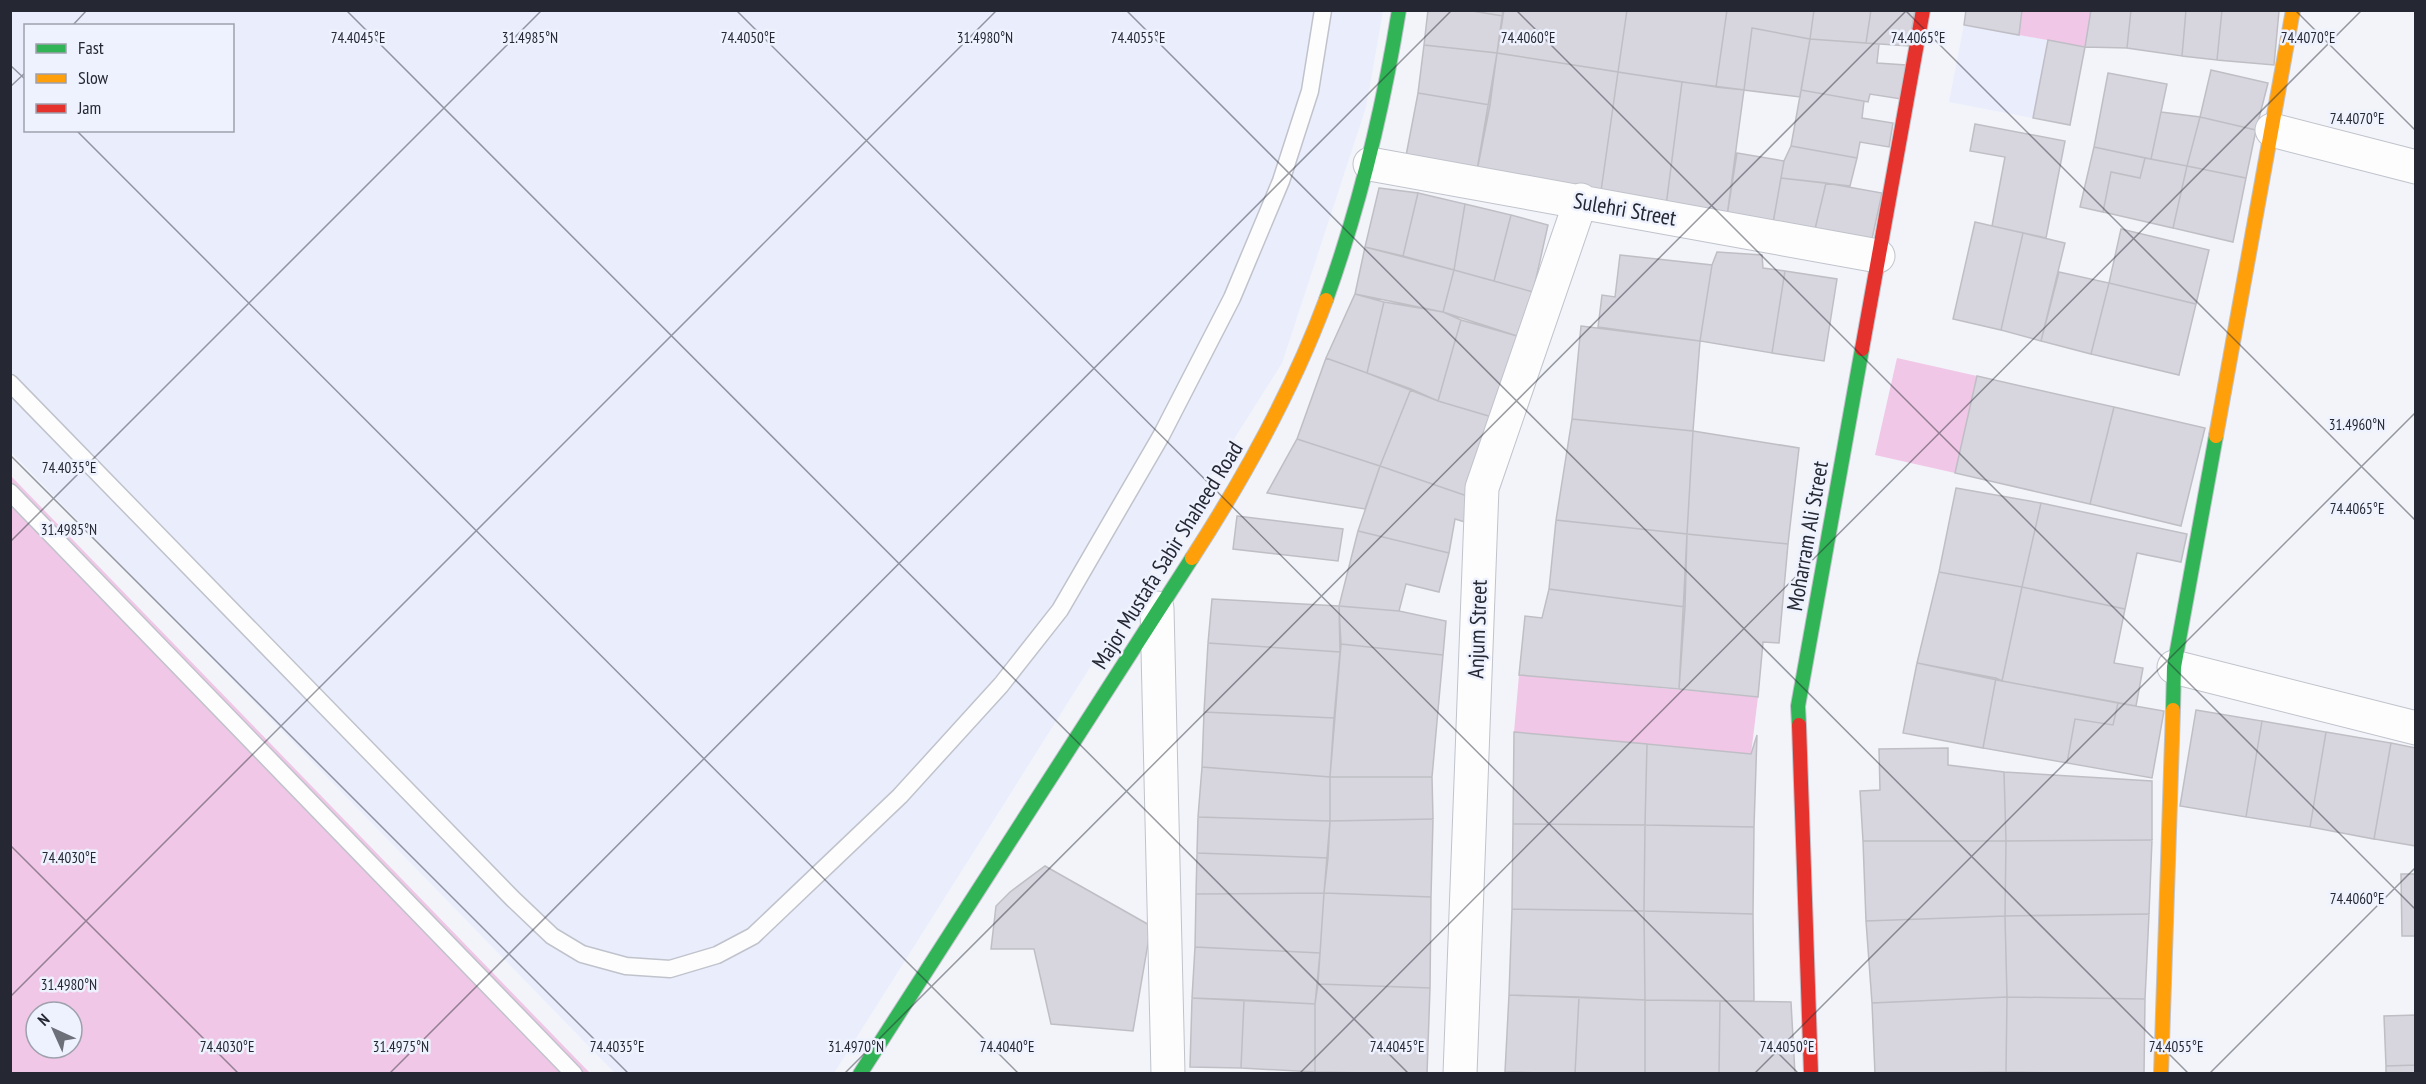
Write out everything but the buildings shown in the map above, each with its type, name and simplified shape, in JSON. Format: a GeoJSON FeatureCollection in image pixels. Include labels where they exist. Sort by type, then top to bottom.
{"type":"FeatureCollection","features":[{"type":"Feature","properties":{"kind":"street","name":"Major Mustafa Sabir Shaheed Road"},"geometry":{"type":"LineString","coordinates":[[860,1074],[1004,856],[1157,608],[1253,461],[1307,349],[1336,277],[1370,164],[1390,74],[1399,10]]}},
{"type":"Feature","properties":{"kind":"street","name":"Moharram Ali Street"},"geometry":{"type":"LineString","coordinates":[[1811,1074],[1798,706],[1923,10]]}},
{"type":"Feature","properties":{"kind":"street"},"geometry":{"type":"LineString","coordinates":[[2161,1074],[2174,667],[2293,10]]}},
{"type":"Feature","properties":{"kind":"street"},"geometry":{"type":"LineString","coordinates":[[2272,130],[2415,167]]}},
{"type":"Feature","properties":{"kind":"street","name":"Sulehri Street"},"geometry":{"type":"LineString","coordinates":[[1370,164],[1581,200],[1878,256]]}},
{"type":"Feature","properties":{"kind":"street","name":"Anjum Street"},"geometry":{"type":"LineString","coordinates":[[1460,1074],[1482,488],[1581,200]]}},
{"type":"Feature","properties":{"kind":"street"},"geometry":{"type":"LineString","coordinates":[[1157,608],[1168,1074]]}},
{"type":"Feature","properties":{"kind":"street"},"geometry":{"type":"LineString","coordinates":[[2174,667],[2415,728]]}},
{"type":"Feature","properties":{"kind":"lane"},"geometry":{"type":"LineString","coordinates":[[10,383],[496,882],[552,936],[582,954],[626,966],[670,969],[708,958],[753,936],[900,796],[1001,684],[1059,610],[1161,436],[1232,298],[1281,181],[1310,91],[1323,10]]}},
{"type":"Feature","properties":{"kind":"lane"},"geometry":{"type":"LineString","coordinates":[[10,492],[574,1074]]}},
{"type":"Feature","properties":{"kind":"shaded area"},"geometry":{"type":"Polygon","coordinates":[[[11,11],[1383,11],[1366,107],[1282,363],[834,1073],[615,1073],[11,452],[11,11]]]}},
{"type":"Feature","properties":{"kind":"shaded area"},"geometry":{"type":"Polygon","coordinates":[[[2022,11],[2091,11],[2085,47],[2019,35],[2022,11]]]}},
{"type":"Feature","properties":{"kind":"shaded area"},"geometry":{"type":"Polygon","coordinates":[[[1964,25],[2048,40],[2033,118],[1949,102],[1964,25]]]}},
{"type":"Feature","properties":{"kind":"shaded area"},"geometry":{"type":"Polygon","coordinates":[[[1897,358],[1977,376],[1955,473],[1875,455],[1897,358]]]}},
{"type":"Feature","properties":{"kind":"shaded area"},"geometry":{"type":"Polygon","coordinates":[[[11,476],[590,1073],[11,1073],[11,476]]]}},
{"type":"Feature","properties":{"kind":"shaded area"},"geometry":{"type":"Polygon","coordinates":[[[1519,675],[1758,697],[1751,754],[1514,732],[1519,675]]]}},
{"type":"Feature","properties":{"kind":"traffic: fast"},"geometry":{"type":"LineString","coordinates":[[1326,300],[1360,193],[1386,84],[1399,10]]}},
{"type":"Feature","properties":{"kind":"traffic: fast"},"geometry":{"type":"LineString","coordinates":[[1799,725],[1798,706],[1862,349]]}},
{"type":"Feature","properties":{"kind":"traffic: fast"},"geometry":{"type":"LineString","coordinates":[[2173,710],[2174,667],[2216,436]]}},
{"type":"Feature","properties":{"kind":"traffic: fast"},"geometry":{"type":"LineString","coordinates":[[860,1074],[1192,558]]}},
{"type":"Feature","properties":{"kind":"traffic: slow"},"geometry":{"type":"LineString","coordinates":[[2216,436],[2293,10]]}},
{"type":"Feature","properties":{"kind":"traffic: slow"},"geometry":{"type":"LineString","coordinates":[[1192,558],[1231,496],[1266,433],[1298,368],[1326,300]]}},
{"type":"Feature","properties":{"kind":"traffic: slow"},"geometry":{"type":"LineString","coordinates":[[2161,1074],[2173,710]]}},
{"type":"Feature","properties":{"kind":"traffic: jam"},"geometry":{"type":"LineString","coordinates":[[1862,349],[1923,10]]}},
{"type":"Feature","properties":{"kind":"traffic: jam"},"geometry":{"type":"LineString","coordinates":[[1799,725],[1811,1074]]}}]}
